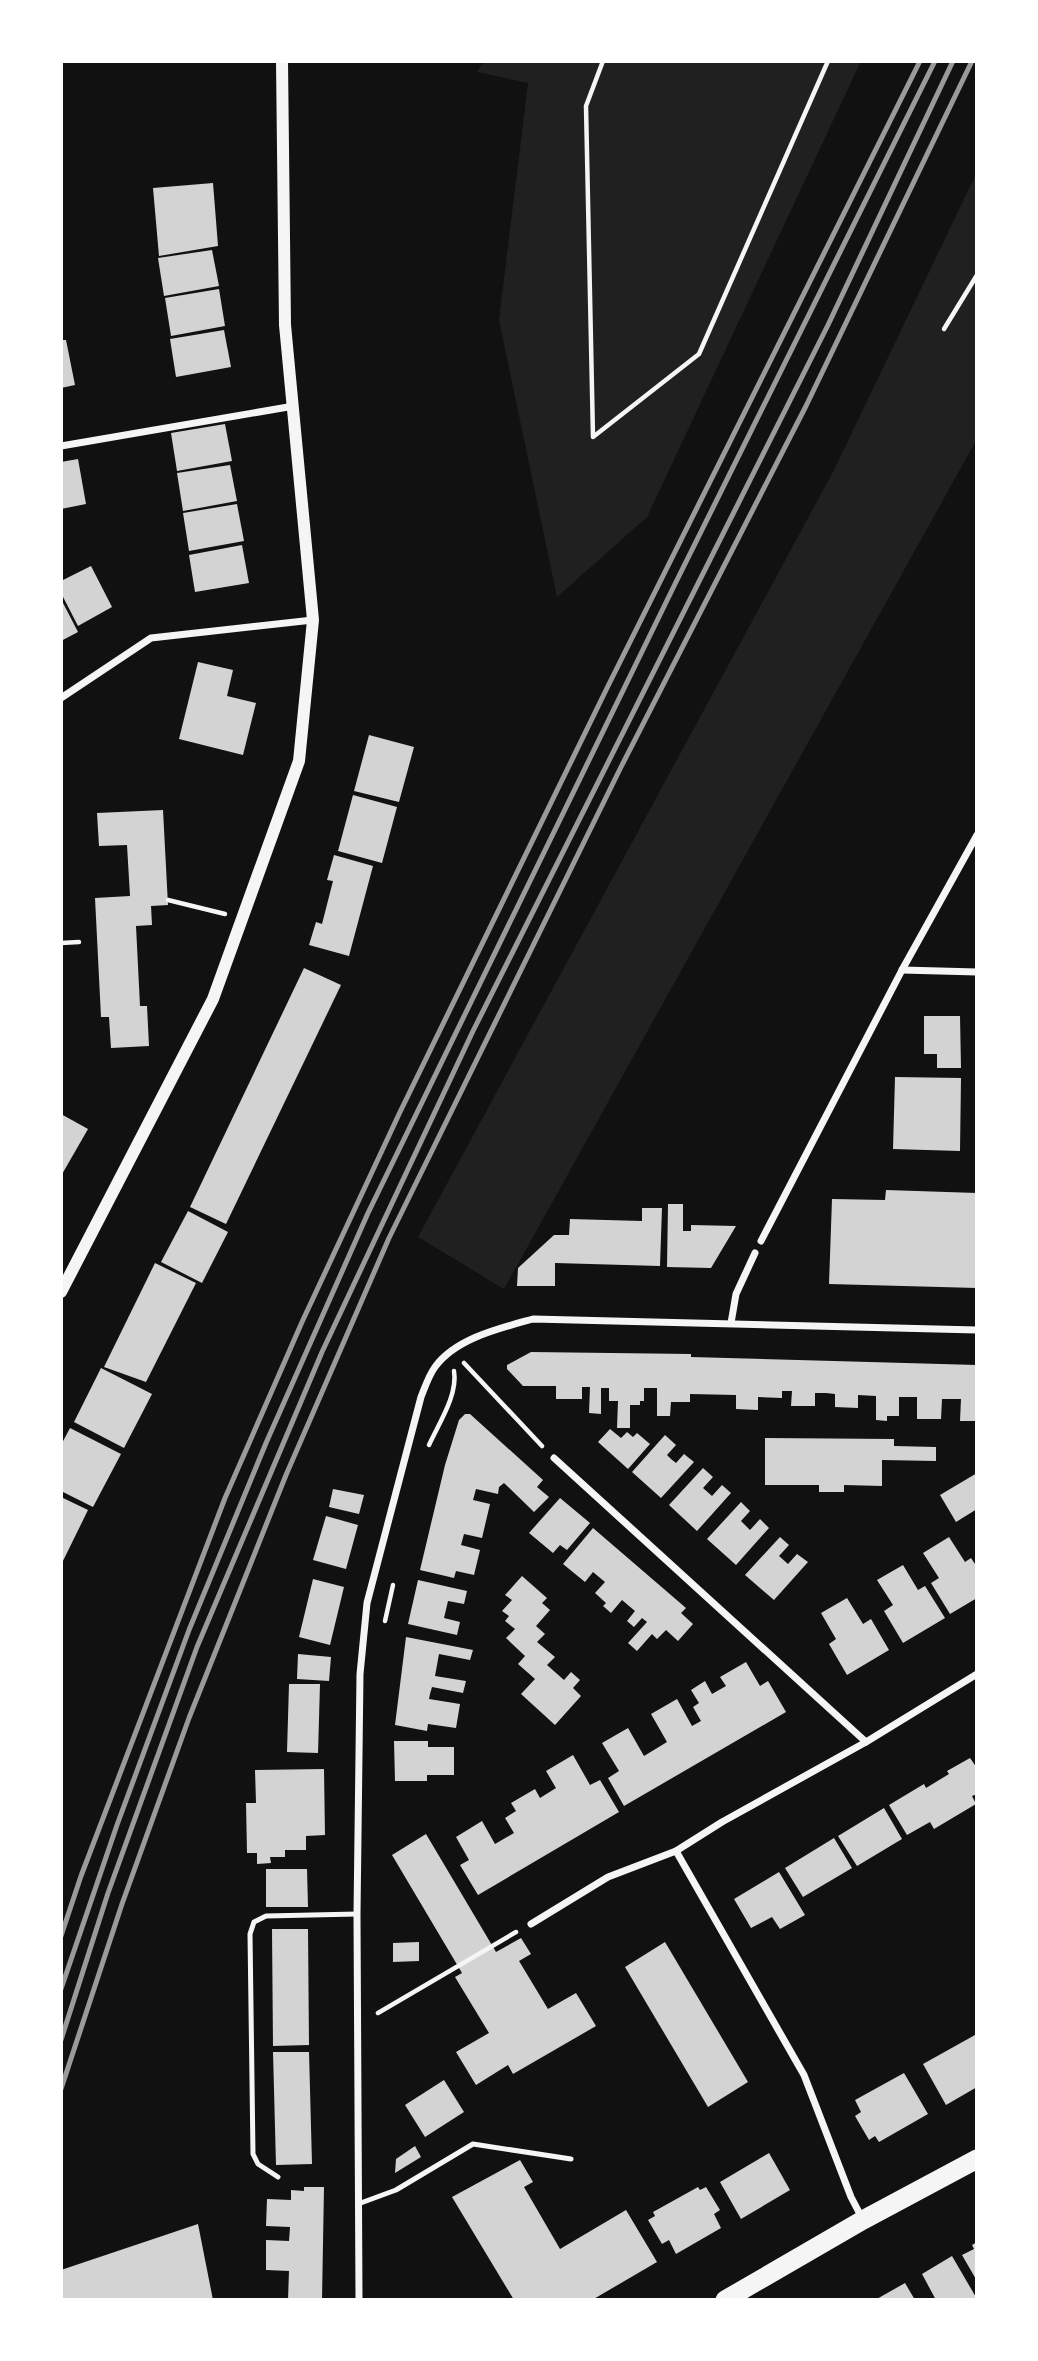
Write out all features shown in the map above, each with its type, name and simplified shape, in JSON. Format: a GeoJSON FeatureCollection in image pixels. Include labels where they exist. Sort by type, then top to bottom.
{"type":"FeatureCollection","features":[{"type":"Feature","properties":{"kind":"highway"},"geometry":{"type":"LineString","coordinates":[[725,2300],[863,2220],[977,2159]]}},
{"type":"Feature","properties":{"kind":"street"},"geometry":{"type":"LineString","coordinates":[[61,1292],[213,999],[299,761],[313,620],[285,325],[282,61]]}},
{"type":"Feature","properties":{"kind":"street"},"geometry":{"type":"LineString","coordinates":[[61,446],[294,406]]}},
{"type":"Feature","properties":{"kind":"street"},"geometry":{"type":"LineString","coordinates":[[61,698],[151,638],[313,620]]}},
{"type":"Feature","properties":{"kind":"street"},"geometry":{"type":"LineString","coordinates":[[761,1241],[902,970],[977,835]]}},
{"type":"Feature","properties":{"kind":"street"},"geometry":{"type":"LineString","coordinates":[[902,970],[977,972]]}},
{"type":"Feature","properties":{"kind":"street"},"geometry":{"type":"LineString","coordinates":[[731,1323],[736,1294],[755,1254]]}},
{"type":"Feature","properties":{"kind":"street"},"geometry":{"type":"LineString","coordinates":[[359,2300],[357,1914],[360,1674],[367,1603],[421,1397],[435,1367],[451,1350],[505,1327],[533,1319],[977,1330]]}},
{"type":"Feature","properties":{"kind":"street"},"geometry":{"type":"LineString","coordinates":[[554,1458],[866,1742]]}},
{"type":"Feature","properties":{"kind":"street"},"geometry":{"type":"LineString","coordinates":[[531,1924],[608,1877],[676,1851],[722,1822],[866,1742],[977,1674]]}},
{"type":"Feature","properties":{"kind":"street"},"geometry":{"type":"LineString","coordinates":[[676,1851],[804,2076],[851,2197],[863,2220]]}},
{"type":"Feature","properties":{"kind":"lane"},"geometry":{"type":"LineString","coordinates":[[278,2177],[258,2164],[253,2154],[250,1934],[254,1922],[265,1916],[357,1914]]}},
{"type":"Feature","properties":{"kind":"lane"},"geometry":{"type":"LineString","coordinates":[[358,2204],[396,2190],[473,2144],[571,2159]]}},
{"type":"Feature","properties":{"kind":"path"},"geometry":{"type":"LineString","coordinates":[[603,61],[586,106],[593,437],[699,354],[828,61]]}},
{"type":"Feature","properties":{"kind":"path"},"geometry":{"type":"LineString","coordinates":[[944,329],[977,275]]}},
{"type":"Feature","properties":{"kind":"path"},"geometry":{"type":"LineString","coordinates":[[168,900],[242,918]]}},
{"type":"Feature","properties":{"kind":"path"},"geometry":{"type":"LineString","coordinates":[[61,943],[79,942]]}},
{"type":"Feature","properties":{"kind":"path"},"geometry":{"type":"LineString","coordinates":[[428,1446],[450,1399],[456,1378],[451,1350]]}},
{"type":"Feature","properties":{"kind":"path"},"geometry":{"type":"LineString","coordinates":[[451,1350],[554,1458]]}},
{"type":"Feature","properties":{"kind":"path"},"geometry":{"type":"LineString","coordinates":[[385,1625],[396,1573]]}},
{"type":"Feature","properties":{"kind":"path"},"geometry":{"type":"LineString","coordinates":[[378,2013],[531,1924]]}},
{"type":"Feature","properties":{"kind":"path"},"geometry":{"type":"LineString","coordinates":[[377,2000],[378,2026]]}},
{"type":"Feature","properties":{"kind":"shaded area"},"geometry":{"type":"Polygon","coordinates":[[[484,61],[861,61],[647,517],[557,597],[499,320],[528,83],[477,72],[484,61]]]}},
{"type":"Feature","properties":{"kind":"shaded area"},"geometry":{"type":"Polygon","coordinates":[[[977,172],[977,439],[504,1289],[418,1237],[833,472],[977,172]]]}},
{"type":"Feature","properties":{"kind":"building"},"geometry":{"type":"Polygon","coordinates":[[[213,183],[218,246],[159,256],[153,188],[213,183]]]}},
{"type":"Feature","properties":{"kind":"building"},"geometry":{"type":"Polygon","coordinates":[[[212,250],[219,286],[164,296],[158,258],[212,250]]]}},
{"type":"Feature","properties":{"kind":"building"},"geometry":{"type":"Polygon","coordinates":[[[219,289],[225,326],[171,336],[165,298],[219,289]]]}},
{"type":"Feature","properties":{"kind":"building"},"geometry":{"type":"Polygon","coordinates":[[[224,330],[231,367],[176,377],[170,339],[224,330]]]}},
{"type":"Feature","properties":{"kind":"building"},"geometry":{"type":"Polygon","coordinates":[[[61,340],[66,340],[75,385],[61,388],[61,340]]]}},
{"type":"Feature","properties":{"kind":"building"},"geometry":{"type":"Polygon","coordinates":[[[225,424],[232,461],[177,471],[171,433],[225,424]]]}},
{"type":"Feature","properties":{"kind":"building"},"geometry":{"type":"Polygon","coordinates":[[[78,459],[86,504],[61,509],[61,462],[78,459]]]}},
{"type":"Feature","properties":{"kind":"building"},"geometry":{"type":"Polygon","coordinates":[[[230,465],[237,501],[183,511],[177,473],[230,465]]]}},
{"type":"Feature","properties":{"kind":"building"},"geometry":{"type":"Polygon","coordinates":[[[237,504],[244,541],[189,551],[183,513],[237,504]]]}},
{"type":"Feature","properties":{"kind":"building"},"geometry":{"type":"Polygon","coordinates":[[[242,545],[249,583],[195,592],[189,555],[242,545]]]}},
{"type":"Feature","properties":{"kind":"building"},"geometry":{"type":"Polygon","coordinates":[[[91,566],[112,607],[78,626],[61,593],[61,581],[91,566]]]}},
{"type":"Feature","properties":{"kind":"building"},"geometry":{"type":"Polygon","coordinates":[[[61,599],[78,632],[61,641],[61,599]]]}},
{"type":"Feature","properties":{"kind":"building"},"geometry":{"type":"Polygon","coordinates":[[[198,662],[233,670],[227,696],[256,703],[243,755],[179,739],[198,662]]]}},
{"type":"Feature","properties":{"kind":"building"},"geometry":{"type":"Polygon","coordinates":[[[369,735],[414,747],[399,802],[354,791],[369,735]]]}},
{"type":"Feature","properties":{"kind":"building"},"geometry":{"type":"Polygon","coordinates":[[[353,795],[397,807],[382,863],[338,851],[353,795]]]}},
{"type":"Feature","properties":{"kind":"building"},"geometry":{"type":"Polygon","coordinates":[[[163,810],[168,905],[151,906],[152,925],[136,926],[140,1006],[147,1006],[149,1046],[111,1048],[109,1017],[101,1017],[95,898],[130,896],[127,845],[99,846],[97,813],[163,810]]]}},
{"type":"Feature","properties":{"kind":"building"},"geometry":{"type":"Polygon","coordinates":[[[334,855],[373,866],[349,956],[309,945],[316,922],[322,924],[333,881],[327,880],[334,855]]]}},
{"type":"Feature","properties":{"kind":"building"},"geometry":{"type":"Polygon","coordinates":[[[304,968],[341,985],[226,1224],[190,1207],[304,968]]]}},
{"type":"Feature","properties":{"kind":"building"},"geometry":{"type":"Polygon","coordinates":[[[924,1016],[960,1016],[961,1068],[937,1068],[937,1054],[924,1054],[924,1016]]]}},
{"type":"Feature","properties":{"kind":"building"},"geometry":{"type":"Polygon","coordinates":[[[895,1077],[961,1078],[960,1151],[893,1149],[895,1077]]]}},
{"type":"Feature","properties":{"kind":"building"},"geometry":{"type":"Polygon","coordinates":[[[61,1114],[88,1129],[61,1176],[61,1114]]]}},
{"type":"Feature","properties":{"kind":"building"},"geometry":{"type":"Polygon","coordinates":[[[886,1190],[977,1193],[977,1288],[829,1284],[832,1199],[885,1200],[886,1190]]]}},
{"type":"Feature","properties":{"kind":"building"},"geometry":{"type":"Polygon","coordinates":[[[668,1204],[683,1204],[683,1231],[691,1231],[691,1225],[736,1226],[711,1268],[667,1267],[668,1204]]]}},
{"type":"Feature","properties":{"kind":"building"},"geometry":{"type":"Polygon","coordinates":[[[642,1208],[662,1208],[660,1266],[555,1263],[555,1286],[517,1286],[518,1268],[554,1235],[569,1235],[570,1219],[642,1221],[642,1208]]]}},
{"type":"Feature","properties":{"kind":"building"},"geometry":{"type":"Polygon","coordinates":[[[188,1211],[228,1232],[202,1283],[161,1262],[188,1211]]]}},
{"type":"Feature","properties":{"kind":"building"},"geometry":{"type":"Polygon","coordinates":[[[155,1263],[196,1283],[146,1382],[104,1367],[155,1263]]]}},
{"type":"Feature","properties":{"kind":"building"},"geometry":{"type":"Polygon","coordinates":[[[531,1352],[691,1354],[691,1357],[977,1365],[977,1421],[960,1421],[961,1399],[942,1399],[941,1419],[917,1419],[917,1397],[899,1397],[899,1416],[887,1416],[887,1421],[876,1420],[876,1396],[858,1395],[858,1408],[835,1407],[835,1394],[815,1393],[815,1406],[791,1406],[792,1391],[782,1391],[782,1398],[758,1397],[758,1410],[736,1409],[736,1395],[690,1394],[690,1402],[671,1402],[670,1416],[657,1416],[657,1388],[644,1388],[644,1401],[640,1401],[640,1405],[630,1405],[630,1428],[617,1428],[618,1401],[609,1401],[609,1388],[601,1388],[601,1414],[589,1413],[590,1387],[582,1387],[582,1399],[556,1399],[556,1386],[523,1386],[507,1369],[507,1365],[531,1352]]]}},
{"type":"Feature","properties":{"kind":"building"},"geometry":{"type":"Polygon","coordinates":[[[101,1368],[152,1394],[124,1448],[74,1422],[101,1368]]]}},
{"type":"Feature","properties":{"kind":"building"},"geometry":{"type":"Polygon","coordinates":[[[465,1414],[470,1414],[543,1480],[537,1487],[549,1497],[534,1512],[504,1483],[499,1487],[498,1494],[476,1489],[473,1500],[490,1504],[482,1538],[464,1534],[461,1545],[480,1550],[474,1575],[456,1571],[454,1578],[420,1570],[445,1465],[459,1420],[465,1414]]]}},
{"type":"Feature","properties":{"kind":"building"},"geometry":{"type":"Polygon","coordinates":[[[70,1428],[121,1454],[93,1507],[61,1491],[61,1445],[70,1428]]]}},
{"type":"Feature","properties":{"kind":"building"},"geometry":{"type":"Polygon","coordinates":[[[610,1429],[621,1438],[627,1432],[633,1437],[637,1433],[650,1444],[628,1469],[598,1442],[610,1429]]]}},
{"type":"Feature","properties":{"kind":"building"},"geometry":{"type":"Polygon","coordinates":[[[665,1435],[676,1445],[667,1455],[671,1459],[676,1463],[684,1454],[694,1462],[661,1498],[632,1472],[665,1435]]]}},
{"type":"Feature","properties":{"kind":"building"},"geometry":{"type":"Polygon","coordinates":[[[765,1438],[894,1439],[894,1446],[936,1447],[936,1461],[882,1460],[882,1486],[844,1485],[844,1492],[819,1492],[819,1485],[765,1485],[765,1438]]]}},
{"type":"Feature","properties":{"kind":"building"},"geometry":{"type":"Polygon","coordinates":[[[703,1468],[713,1477],[703,1488],[712,1496],[722,1485],[731,1493],[697,1531],[669,1505],[703,1468]]]}},
{"type":"Feature","properties":{"kind":"building"},"geometry":{"type":"Polygon","coordinates":[[[977,1473],[977,1509],[956,1522],[940,1495],[977,1473]]]}},
{"type":"Feature","properties":{"kind":"building"},"geometry":{"type":"Polygon","coordinates":[[[333,1489],[364,1495],[359,1514],[329,1507],[333,1489]]]}},
{"type":"Feature","properties":{"kind":"building"},"geometry":{"type":"Polygon","coordinates":[[[61,1497],[88,1510],[61,1565],[61,1497]]]}},
{"type":"Feature","properties":{"kind":"building"},"geometry":{"type":"Polygon","coordinates":[[[560,1498],[590,1523],[567,1550],[560,1545],[553,1553],[529,1533],[560,1498]]]}},
{"type":"Feature","properties":{"kind":"building"},"geometry":{"type":"Polygon","coordinates":[[[741,1502],[750,1511],[741,1521],[750,1530],[760,1519],[769,1528],[736,1565],[707,1539],[741,1502]]]}},
{"type":"Feature","properties":{"kind":"building"},"geometry":{"type":"Polygon","coordinates":[[[326,1516],[358,1525],[346,1569],[313,1560],[326,1516]]]}},
{"type":"Feature","properties":{"kind":"building"},"geometry":{"type":"Polygon","coordinates":[[[593,1528],[686,1608],[681,1613],[693,1624],[678,1641],[666,1630],[657,1639],[652,1634],[637,1651],[628,1643],[647,1622],[642,1618],[634,1627],[627,1621],[635,1611],[622,1600],[611,1613],[603,1606],[606,1603],[595,1593],[605,1582],[593,1572],[585,1582],[563,1564],[593,1528]]]}},
{"type":"Feature","properties":{"kind":"building"},"geometry":{"type":"Polygon","coordinates":[[[780,1537],[789,1545],[779,1556],[788,1564],[797,1554],[808,1562],[774,1600],[745,1575],[780,1537]]]}},
{"type":"Feature","properties":{"kind":"building"},"geometry":{"type":"Polygon","coordinates":[[[949,1537],[965,1562],[971,1558],[977,1567],[977,1598],[950,1614],[931,1583],[939,1578],[923,1553],[949,1537]]]}},
{"type":"Feature","properties":{"kind":"building"},"geometry":{"type":"Polygon","coordinates":[[[903,1565],[918,1590],[925,1586],[945,1618],[903,1643],[884,1611],[893,1605],[877,1580],[903,1565]]]}},
{"type":"Feature","properties":{"kind":"building"},"geometry":{"type":"Polygon","coordinates":[[[522,1576],[547,1598],[542,1603],[550,1610],[536,1626],[545,1634],[537,1642],[555,1657],[547,1665],[564,1680],[571,1672],[580,1680],[573,1688],[581,1696],[555,1725],[521,1694],[535,1679],[518,1664],[525,1656],[506,1638],[515,1629],[505,1621],[509,1616],[502,1611],[512,1600],[505,1595],[522,1576]]]}},
{"type":"Feature","properties":{"kind":"building"},"geometry":{"type":"Polygon","coordinates":[[[313,1579],[344,1587],[330,1645],[299,1637],[313,1579]]]}},
{"type":"Feature","properties":{"kind":"building"},"geometry":{"type":"Polygon","coordinates":[[[418,1580],[467,1591],[464,1604],[448,1601],[444,1618],[460,1622],[457,1635],[408,1624],[418,1580]]]}},
{"type":"Feature","properties":{"kind":"building"},"geometry":{"type":"Polygon","coordinates":[[[847,1598],[863,1624],[871,1619],[889,1650],[847,1675],[829,1644],[836,1639],[821,1613],[847,1598]]]}},
{"type":"Feature","properties":{"kind":"building"},"geometry":{"type":"Polygon","coordinates":[[[406,1637],[473,1650],[470,1660],[439,1654],[435,1676],[466,1681],[463,1693],[432,1687],[430,1694],[429,1699],[460,1704],[456,1728],[428,1724],[427,1731],[395,1725],[406,1637]]]}},
{"type":"Feature","properties":{"kind":"building"},"geometry":{"type":"Polygon","coordinates":[[[298,1654],[331,1657],[329,1681],[297,1679],[298,1654]]]}},
{"type":"Feature","properties":{"kind":"building"},"geometry":{"type":"Polygon","coordinates":[[[746,1662],[760,1686],[768,1681],[786,1712],[624,1806],[608,1778],[619,1771],[602,1743],[628,1728],[644,1756],[667,1742],[651,1714],[677,1699],[692,1726],[701,1721],[693,1707],[699,1703],[691,1690],[705,1681],[712,1694],[726,1686],[720,1677],[746,1662]]]}},
{"type":"Feature","properties":{"kind":"building"},"geometry":{"type":"Polygon","coordinates":[[[289,1684],[320,1684],[318,1753],[287,1752],[289,1684]]]}},
{"type":"Feature","properties":{"kind":"building"},"geometry":{"type":"Polygon","coordinates":[[[394,1741],[428,1741],[428,1747],[454,1747],[454,1775],[427,1775],[427,1781],[395,1781],[394,1741]]]}},
{"type":"Feature","properties":{"kind":"building"},"geometry":{"type":"Polygon","coordinates":[[[573,1755],[590,1785],[600,1780],[619,1812],[478,1895],[460,1865],[469,1860],[456,1837],[482,1821],[495,1844],[514,1833],[505,1818],[516,1811],[511,1803],[535,1789],[540,1798],[556,1788],[546,1771],[573,1755]]]}},
{"type":"Feature","properties":{"kind":"building"},"geometry":{"type":"Polygon","coordinates":[[[970,1758],[977,1768],[977,1794],[972,1796],[976,1804],[934,1829],[930,1822],[907,1835],[889,1805],[924,1784],[926,1788],[949,1774],[947,1771],[970,1758]]]}},
{"type":"Feature","properties":{"kind":"building"},"geometry":{"type":"Polygon","coordinates":[[[324,1769],[325,1835],[306,1836],[306,1850],[285,1850],[285,1857],[270,1857],[271,1863],[257,1864],[257,1853],[247,1853],[246,1803],[256,1803],[255,1770],[324,1769]]]}},
{"type":"Feature","properties":{"kind":"building"},"geometry":{"type":"Polygon","coordinates":[[[884,1808],[902,1839],[857,1866],[838,1836],[884,1808]]]}},
{"type":"Feature","properties":{"kind":"building"},"geometry":{"type":"Polygon","coordinates":[[[426,1834],[496,1952],[521,1938],[531,1954],[519,1961],[548,2009],[576,1993],[596,2026],[513,2074],[508,2065],[476,2085],[456,2052],[489,2033],[455,1977],[462,1973],[392,1855],[426,1834]]]}},
{"type":"Feature","properties":{"kind":"building"},"geometry":{"type":"Polygon","coordinates":[[[834,1838],[852,1868],[803,1897],[785,1868],[834,1838]]]}},
{"type":"Feature","properties":{"kind":"building"},"geometry":{"type":"Polygon","coordinates":[[[266,1869],[307,1869],[308,1907],[266,1907],[266,1869]]]}},
{"type":"Feature","properties":{"kind":"building"},"geometry":{"type":"Polygon","coordinates":[[[779,1872],[805,1915],[780,1929],[772,1917],[751,1928],[734,1899],[779,1872]]]}},
{"type":"Feature","properties":{"kind":"building"},"geometry":{"type":"Polygon","coordinates":[[[272,1929],[308,1929],[309,2045],[273,2046],[272,1929]]]}},
{"type":"Feature","properties":{"kind":"building"},"geometry":{"type":"Polygon","coordinates":[[[419,1942],[419,1961],[393,1962],[393,1943],[419,1942]]]}},
{"type":"Feature","properties":{"kind":"building"},"geometry":{"type":"Polygon","coordinates":[[[665,1942],[748,2082],[708,2107],[625,1967],[665,1942]]]}},
{"type":"Feature","properties":{"kind":"building"},"geometry":{"type":"Polygon","coordinates":[[[975,2035],[977,2087],[946,2105],[923,2064],[975,2035]]]}},
{"type":"Feature","properties":{"kind":"building"},"geometry":{"type":"Polygon","coordinates":[[[273,2052],[309,2052],[312,2164],[276,2165],[273,2052]]]}},
{"type":"Feature","properties":{"kind":"building"},"geometry":{"type":"Polygon","coordinates":[[[904,2073],[928,2114],[879,2142],[875,2136],[869,2140],[855,2116],[861,2112],[855,2100],[904,2073]]]}},
{"type":"Feature","properties":{"kind":"building"},"geometry":{"type":"Polygon","coordinates":[[[444,2080],[464,2112],[425,2137],[405,2105],[444,2080]]]}},
{"type":"Feature","properties":{"kind":"building"},"geometry":{"type":"Polygon","coordinates":[[[415,2146],[421,2157],[395,2173],[396,2159],[415,2146]]]}},
{"type":"Feature","properties":{"kind":"building"},"geometry":{"type":"Polygon","coordinates":[[[769,2153],[790,2190],[741,2219],[720,2182],[769,2153]]]}},
{"type":"Feature","properties":{"kind":"building"},"geometry":{"type":"Polygon","coordinates":[[[520,2160],[533,2182],[524,2187],[560,2249],[626,2210],[657,2262],[592,2300],[514,2300],[452,2197],[520,2160]]]}},
{"type":"Feature","properties":{"kind":"building"},"geometry":{"type":"Polygon","coordinates":[[[304,2187],[324,2187],[322,2300],[288,2300],[289,2271],[266,2270],[266,2240],[289,2241],[290,2227],[266,2226],[267,2199],[291,2200],[291,2190],[304,2191],[304,2187]]]}},
{"type":"Feature","properties":{"kind":"building"},"geometry":{"type":"Polygon","coordinates":[[[698,2187],[700,2190],[706,2187],[720,2210],[714,2214],[721,2228],[676,2254],[669,2240],[662,2244],[648,2220],[655,2216],[653,2212],[698,2187]]]}},
{"type":"Feature","properties":{"kind":"building"},"geometry":{"type":"Polygon","coordinates":[[[198,2224],[213,2300],[61,2298],[61,2270],[198,2224]]]}},
{"type":"Feature","properties":{"kind":"building"},"geometry":{"type":"Polygon","coordinates":[[[977,2242],[977,2281],[962,2255],[974,2249],[972,2245],[977,2242]]]}},
{"type":"Feature","properties":{"kind":"building"},"geometry":{"type":"Polygon","coordinates":[[[952,2256],[977,2300],[936,2300],[922,2274],[952,2256]]]}},
{"type":"Feature","properties":{"kind":"building"},"geometry":{"type":"Polygon","coordinates":[[[905,2283],[915,2300],[875,2300],[905,2283]]]}},
{"type":"Feature","properties":{"kind":"railway"},"geometry":{"type":"LineString","coordinates":[[61,1936],[81,1876],[225,1498],[302,1322],[400,1112],[608,686],[920,61]]}},
{"type":"Feature","properties":{"kind":"railway"},"geometry":{"type":"LineString","coordinates":[[61,1989],[117,1825],[189,1630],[266,1443],[368,1213],[675,584],[935,61]]}},
{"type":"Feature","properties":{"kind":"railway"},"geometry":{"type":"LineString","coordinates":[[61,2040],[108,1893],[197,1647],[322,1352],[473,1031],[828,325],[953,61]]}},
{"type":"Feature","properties":{"kind":"railway"},"geometry":{"type":"LineString","coordinates":[[61,2089],[122,1904],[189,1718],[286,1475],[389,1238],[621,767],[806,406],[972,61]]}}]}
